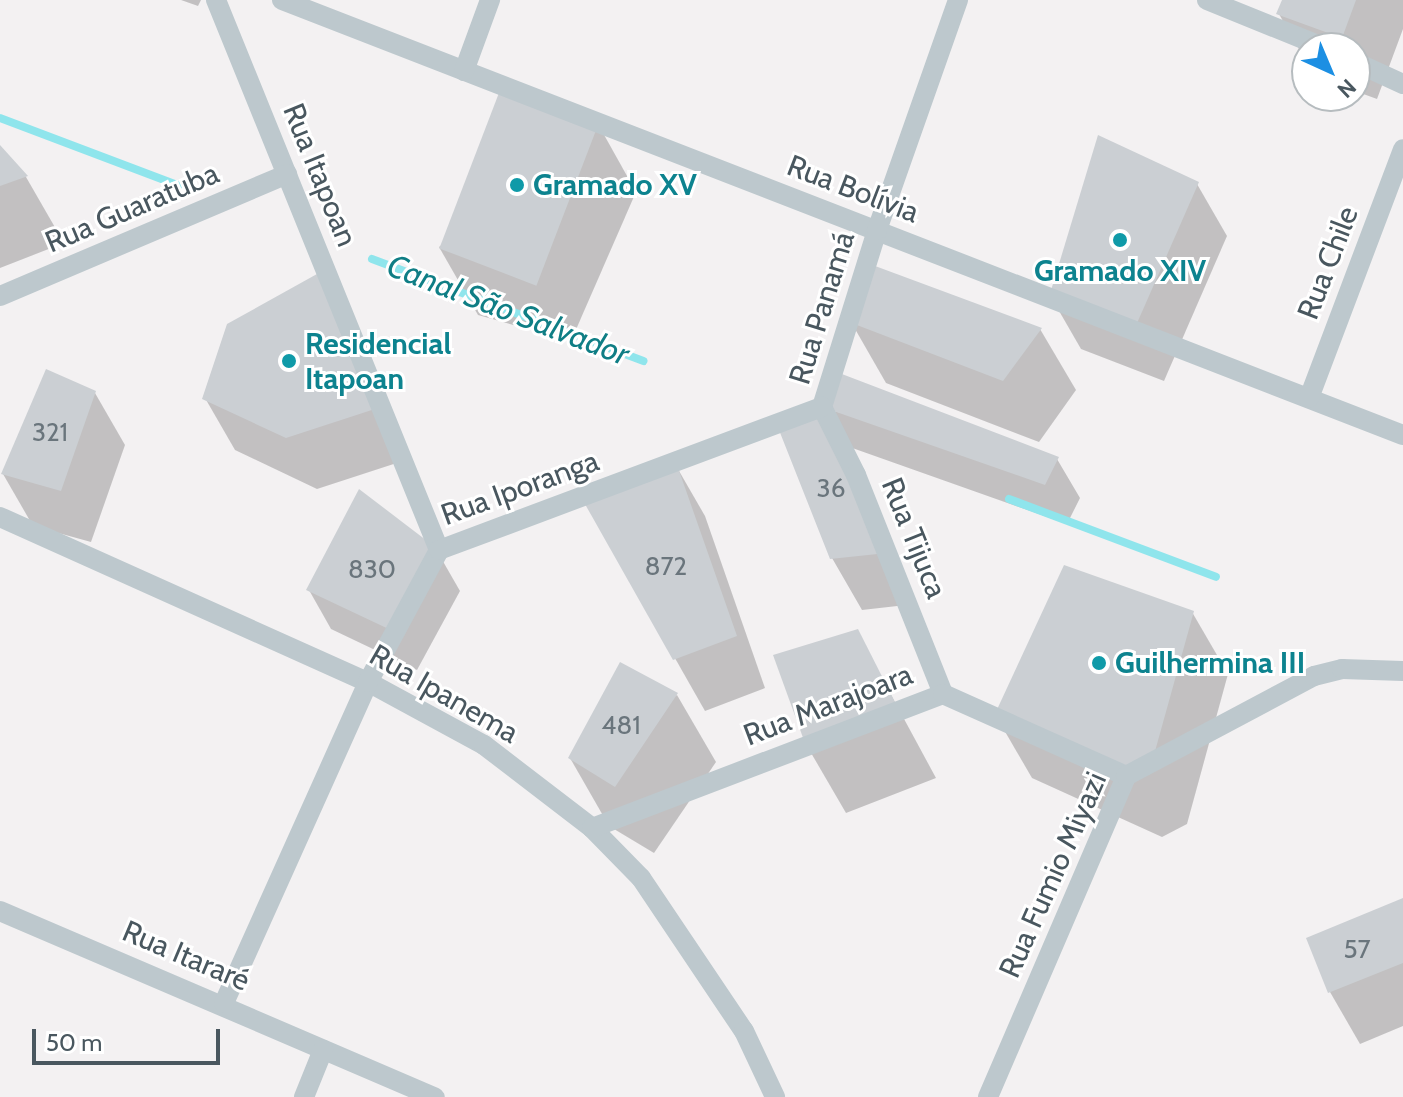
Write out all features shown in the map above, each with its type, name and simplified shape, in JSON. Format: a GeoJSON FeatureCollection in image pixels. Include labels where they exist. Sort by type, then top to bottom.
{"type":"FeatureCollection","features":[{"type":"Feature","properties":{"kind":"street","name":"Rua Itapoan"},"geometry":{"type":"LineString","coordinates":[[216,0],[439,550]]}},
{"type":"Feature","properties":{"kind":"street","name":"Rua Bolívia"},"geometry":{"type":"LineString","coordinates":[[282,0],[1403,435]]}},
{"type":"Feature","properties":{"kind":"street"},"geometry":{"type":"LineString","coordinates":[[464,71],[490,0]]}},
{"type":"Feature","properties":{"kind":"street","name":"Rua Panamá"},"geometry":{"type":"LineString","coordinates":[[822,407],[877,230],[958,0]]}},
{"type":"Feature","properties":{"kind":"street"},"geometry":{"type":"LineString","coordinates":[[1207,0],[1291,34]]}},
{"type":"Feature","properties":{"kind":"street"},"geometry":{"type":"LineString","coordinates":[[1371,69],[1403,84]]}},
{"type":"Feature","properties":{"kind":"street","name":"Rua Chile"},"geometry":{"type":"LineString","coordinates":[[1309,398],[1403,149]]}},
{"type":"Feature","properties":{"kind":"street","name":"Rua Guaratuba"},"geometry":{"type":"LineString","coordinates":[[0,296],[287,174]]}},
{"type":"Feature","properties":{"kind":"street","name":"Rua Iporanga"},"geometry":{"type":"LineString","coordinates":[[224,1003],[368,682],[439,550],[822,407]]}},
{"type":"Feature","properties":{"kind":"street","name":"Rua Tijuca"},"geometry":{"type":"LineString","coordinates":[[822,407],[856,475],[943,694]]}},
{"type":"Feature","properties":{"kind":"street","name":"Rua Ipanema"},"geometry":{"type":"LineString","coordinates":[[0,517],[368,682],[484,745],[592,828],[641,878],[744,1031],[775,1097]]}},
{"type":"Feature","properties":{"kind":"street","name":"Rua Fumio Miyazi"},"geometry":{"type":"LineString","coordinates":[[988,1097],[1126,776],[1314,676],[1342,669],[1403,671]]}},
{"type":"Feature","properties":{"kind":"street","name":"Rua Marajoara"},"geometry":{"type":"LineString","coordinates":[[592,828],[943,694],[1126,776]]}},
{"type":"Feature","properties":{"kind":"street","name":"Rua Itararé"},"geometry":{"type":"LineString","coordinates":[[0,911],[224,1003],[323,1050],[435,1097]]}},
{"type":"Feature","properties":{"kind":"street"},"geometry":{"type":"LineString","coordinates":[[304,1097],[323,1050]]}},
{"type":"Feature","properties":{"kind":"building"},"geometry":{"type":"Polygon","coordinates":[[[1282,0],[1356,0],[1344,32],[1326,32],[1276,14],[1282,0]]]}},
{"type":"Feature","properties":{"kind":"building","name":"Gramado XV"},"geometry":{"type":"Polygon","coordinates":[[[502,85],[599,122],[536,286],[439,248],[502,85]]]}},
{"type":"Feature","properties":{"kind":"building","name":"Gramado XIV"},"geometry":{"type":"Polygon","coordinates":[[[1098,135],[1199,182],[1134,330],[1049,297],[1098,135]]]}},
{"type":"Feature","properties":{"kind":"building"},"geometry":{"type":"Polygon","coordinates":[[[0,145],[28,176],[0,186],[0,145]]]}},
{"type":"Feature","properties":{"kind":"building"},"geometry":{"type":"Polygon","coordinates":[[[867,263],[1042,328],[1003,381],[849,322],[867,263]]]}},
{"type":"Feature","properties":{"kind":"building","name":"Residencial Itapoan"},"geometry":{"type":"Polygon","coordinates":[[[326,269],[381,407],[286,438],[202,399],[227,324],[326,269]]]}},
{"type":"Feature","properties":{"kind":"building"},"geometry":{"type":"Polygon","coordinates":[[[46,369],[96,391],[61,491],[1,474],[46,369]]]}},
{"type":"Feature","properties":{"kind":"building"},"geometry":{"type":"Polygon","coordinates":[[[834,371],[1059,457],[1045,485],[822,407],[834,371]]]}},
{"type":"Feature","properties":{"kind":"building"},"geometry":{"type":"Polygon","coordinates":[[[822,407],[887,553],[830,559],[777,425],[822,407]]]}},
{"type":"Feature","properties":{"kind":"building"},"geometry":{"type":"Polygon","coordinates":[[[676,462],[737,636],[673,660],[581,497],[676,462]]]}},
{"type":"Feature","properties":{"kind":"building"},"geometry":{"type":"Polygon","coordinates":[[[359,489],[439,550],[395,632],[306,590],[359,489]]]}},
{"type":"Feature","properties":{"kind":"building","name":"Guilhermina III"},"geometry":{"type":"Polygon","coordinates":[[[1064,565],[1194,611],[1152,762],[1126,776],[994,716],[1064,565]]]}},
{"type":"Feature","properties":{"kind":"building"},"geometry":{"type":"Polygon","coordinates":[[[858,629],[899,710],[806,746],[773,655],[858,629]]]}},
{"type":"Feature","properties":{"kind":"building"},"geometry":{"type":"Polygon","coordinates":[[[620,662],[678,693],[615,787],[568,758],[620,662]]]}},
{"type":"Feature","properties":{"kind":"building"},"geometry":{"type":"Polygon","coordinates":[[[1403,898],[1403,963],[1328,993],[1306,938],[1403,898]]]}},
{"type":"Feature","properties":{"kind":"waterway","name":"Canal São Salvador"},"geometry":{"type":"LineString","coordinates":[[0,118],[185,188]]}},
{"type":"Feature","properties":{"kind":"waterway","name":"Canal São Salvador"},"geometry":{"type":"LineString","coordinates":[[372,259],[644,361]]}},
{"type":"Feature","properties":{"kind":"waterway","name":"Canal São Salvador"},"geometry":{"type":"LineString","coordinates":[[1009,499],[1216,577]]}},
{"type":"Feature","properties":{"kind":"place","name":"Gramado XV"},"geometry":{"type":"Point","coordinates":[517,185]}},
{"type":"Feature","properties":{"kind":"place","name":"Gramado XIV"},"geometry":{"type":"Point","coordinates":[1120,240]}},
{"type":"Feature","properties":{"kind":"place","name":"Residencial Itapoan"},"geometry":{"type":"Point","coordinates":[289,361]}},
{"type":"Feature","properties":{"kind":"place","name":"Guilhermina III"},"geometry":{"type":"Point","coordinates":[1099,663]}}]}
